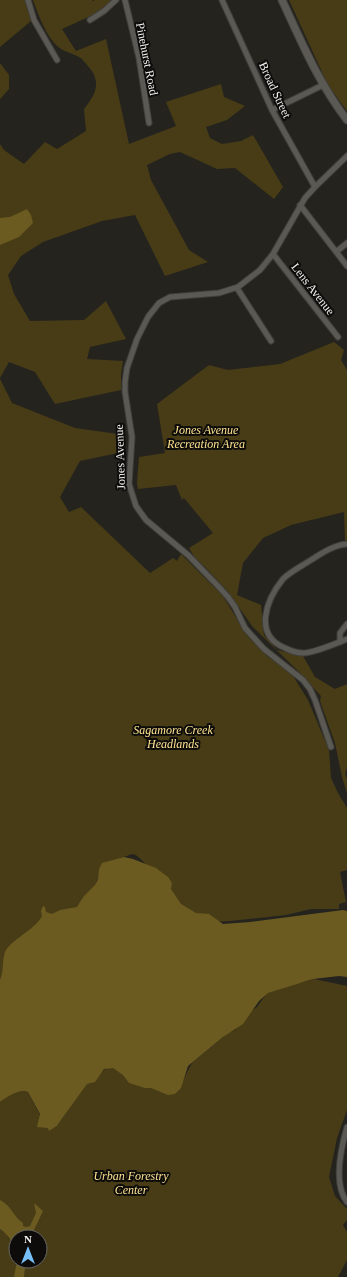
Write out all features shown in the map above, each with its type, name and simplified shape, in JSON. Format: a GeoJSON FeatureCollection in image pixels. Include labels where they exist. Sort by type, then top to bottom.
{"type":"FeatureCollection","features":[{"type":"Feature","properties":{"kind":"main road"},"geometry":{"type":"LineString","coordinates":[[282,0],[323,85],[347,120]]}},
{"type":"Feature","properties":{"kind":"street"},"geometry":{"type":"LineString","coordinates":[[28,0],[34,20],[57,60]]}},
{"type":"Feature","properties":{"kind":"street"},"geometry":{"type":"LineString","coordinates":[[90,20],[104,11],[116,0]]}},
{"type":"Feature","properties":{"kind":"street","name":"Pinehurst Road"},"geometry":{"type":"LineString","coordinates":[[125,0],[139,58],[149,123]]}},
{"type":"Feature","properties":{"kind":"street","name":"Broad Street"},"geometry":{"type":"LineString","coordinates":[[222,0],[272,110],[315,186]]}},
{"type":"Feature","properties":{"kind":"street"},"geometry":{"type":"LineString","coordinates":[[272,110],[323,85]]}},
{"type":"Feature","properties":{"kind":"street","name":"Jones Avenue"},"geometry":{"type":"LineString","coordinates":[[331,747],[322,717],[310,689],[303,680],[264,649],[250,635],[231,602],[218,586],[188,555],[146,520],[136,506],[129,484],[132,438],[125,392],[126,376],[137,338],[148,317],[159,303],[170,297],[219,293],[236,288],[260,270],[273,254],[305,198],[315,186],[347,156]]}},
{"type":"Feature","properties":{"kind":"street"},"geometry":{"type":"LineString","coordinates":[[300,206],[347,266]]}},
{"type":"Feature","properties":{"kind":"street"},"geometry":{"type":"LineString","coordinates":[[336,252],[347,243]]}},
{"type":"Feature","properties":{"kind":"street","name":"Lens Avenue"},"geometry":{"type":"LineString","coordinates":[[273,254],[338,337]]}},
{"type":"Feature","properties":{"kind":"street"},"geometry":{"type":"LineString","coordinates":[[236,288],[271,341]]}},
{"type":"Feature","properties":{"kind":"street"},"geometry":{"type":"LineString","coordinates":[[347,544],[337,545],[284,578],[270,600],[265,616],[265,628],[270,639],[279,646],[292,651],[303,653],[347,639]]}},
{"type":"Feature","properties":{"kind":"street"},"geometry":{"type":"LineString","coordinates":[[340,642],[340,633],[347,624]]}},
{"type":"Feature","properties":{"kind":"street"},"geometry":{"type":"LineString","coordinates":[[347,1128],[339,1179],[343,1195],[347,1202]]}},
{"type":"Feature","properties":{"kind":"green space"},"geometry":{"type":"Polygon","coordinates":[[[0,0],[25,0],[31,21],[0,47],[0,0]]]}},
{"type":"Feature","properties":{"kind":"green space"},"geometry":{"type":"Polygon","coordinates":[[[33,0],[111,0],[110,3],[95,14],[62,29],[76,51],[106,39],[129,144],[176,126],[166,102],[221,84],[224,97],[245,106],[227,120],[206,127],[210,138],[222,144],[241,141],[253,135],[283,187],[274,199],[235,168],[217,169],[180,152],[170,154],[147,165],[151,180],[189,250],[208,262],[165,276],[135,215],[102,221],[43,242],[21,256],[8,275],[14,294],[30,321],[84,320],[106,301],[126,339],[90,347],[87,359],[123,361],[121,390],[55,404],[35,372],[9,362],[0,378],[0,144],[4,150],[24,164],[45,142],[57,149],[86,131],[84,109],[92,98],[96,88],[96,83],[95,77],[82,59],[62,50],[49,37],[33,0]]]}},
{"type":"Feature","properties":{"kind":"green space"},"geometry":{"type":"Polygon","coordinates":[[[289,0],[347,0],[347,111],[328,85],[289,0]]]}},
{"type":"Feature","properties":{"kind":"green space"},"geometry":{"type":"Polygon","coordinates":[[[0,63],[9,75],[9,89],[0,99],[0,63]]]}},
{"type":"Feature","properties":{"kind":"green space","name":"Jones Avenue Recreation Area"},"geometry":{"type":"Polygon","coordinates":[[[334,342],[344,350],[341,360],[347,370],[347,540],[345,540],[344,512],[291,525],[263,538],[243,563],[237,595],[261,605],[264,635],[277,650],[303,656],[315,677],[335,689],[347,684],[347,768],[345,774],[347,779],[347,793],[335,743],[320,701],[321,696],[252,626],[229,593],[195,558],[189,548],[213,533],[184,498],[182,500],[176,485],[138,489],[137,483],[139,457],[165,453],[157,404],[209,365],[228,370],[280,364],[334,342]]]}},
{"type":"Feature","properties":{"kind":"green space","name":"Sagamore Creek Headlands"},"geometry":{"type":"Polygon","coordinates":[[[0,379],[12,403],[75,428],[125,435],[123,452],[80,461],[60,497],[69,512],[81,507],[150,573],[173,558],[177,561],[181,554],[223,596],[246,634],[268,657],[290,671],[308,700],[329,750],[331,778],[347,808],[347,870],[340,872],[346,902],[339,904],[339,909],[311,909],[286,915],[230,921],[211,922],[192,918],[147,865],[136,855],[132,854],[121,858],[98,880],[95,886],[82,898],[80,905],[4,974],[0,985],[0,379]]]}},
{"type":"Feature","properties":{"kind":"green space","name":"Urban Forestry Center"},"geometry":{"type":"Polygon","coordinates":[[[314,979],[347,986],[347,1110],[337,1138],[329,1177],[335,1196],[347,1209],[347,1220],[343,1225],[347,1232],[347,1260],[338,1277],[24,1277],[25,1269],[48,1269],[48,1229],[23,1229],[0,1206],[0,1102],[13,1089],[28,1092],[40,1115],[39,1119],[108,1067],[115,1068],[146,1085],[175,1094],[193,1062],[228,1033],[235,1030],[248,1013],[257,1007],[267,993],[294,983],[314,979]]]}},
{"type":"Feature","properties":{"kind":"green space"},"geometry":{"type":"Polygon","coordinates":[[[0,1229],[8,1237],[8,1269],[16,1269],[14,1277],[0,1277],[0,1229]]]}},
{"type":"Feature","properties":{"kind":"shaded area"},"geometry":{"type":"Polygon","coordinates":[[[27,209],[31,215],[33,223],[19,237],[0,245],[0,218],[10,217],[27,209]]]}},
{"type":"Feature","properties":{"kind":"shaded area"},"geometry":{"type":"Polygon","coordinates":[[[124,857],[156,868],[168,877],[172,883],[171,889],[181,904],[196,913],[209,914],[223,924],[343,910],[347,911],[347,977],[339,976],[313,979],[268,993],[259,1001],[243,1024],[223,1037],[188,1066],[181,1088],[175,1094],[168,1095],[151,1088],[145,1088],[129,1083],[123,1075],[113,1068],[104,1069],[95,1082],[87,1084],[58,1125],[49,1131],[48,1128],[37,1127],[40,1114],[28,1092],[17,1092],[0,1102],[0,980],[5,952],[12,943],[39,921],[42,916],[41,911],[43,906],[45,907],[46,912],[52,914],[60,910],[77,907],[83,897],[98,880],[99,869],[102,863],[124,857]]]}},
{"type":"Feature","properties":{"kind":"shaded area"},"geometry":{"type":"Polygon","coordinates":[[[0,1200],[7,1205],[23,1223],[23,1226],[26,1227],[30,1226],[36,1213],[34,1203],[43,1211],[34,1229],[8,1229],[8,1237],[0,1229],[0,1200]]]}},
{"type":"Feature","properties":{"kind":"shaded area"},"geometry":{"type":"Polygon","coordinates":[[[16,1269],[25,1269],[24,1277],[14,1277],[16,1269]]]}}]}
